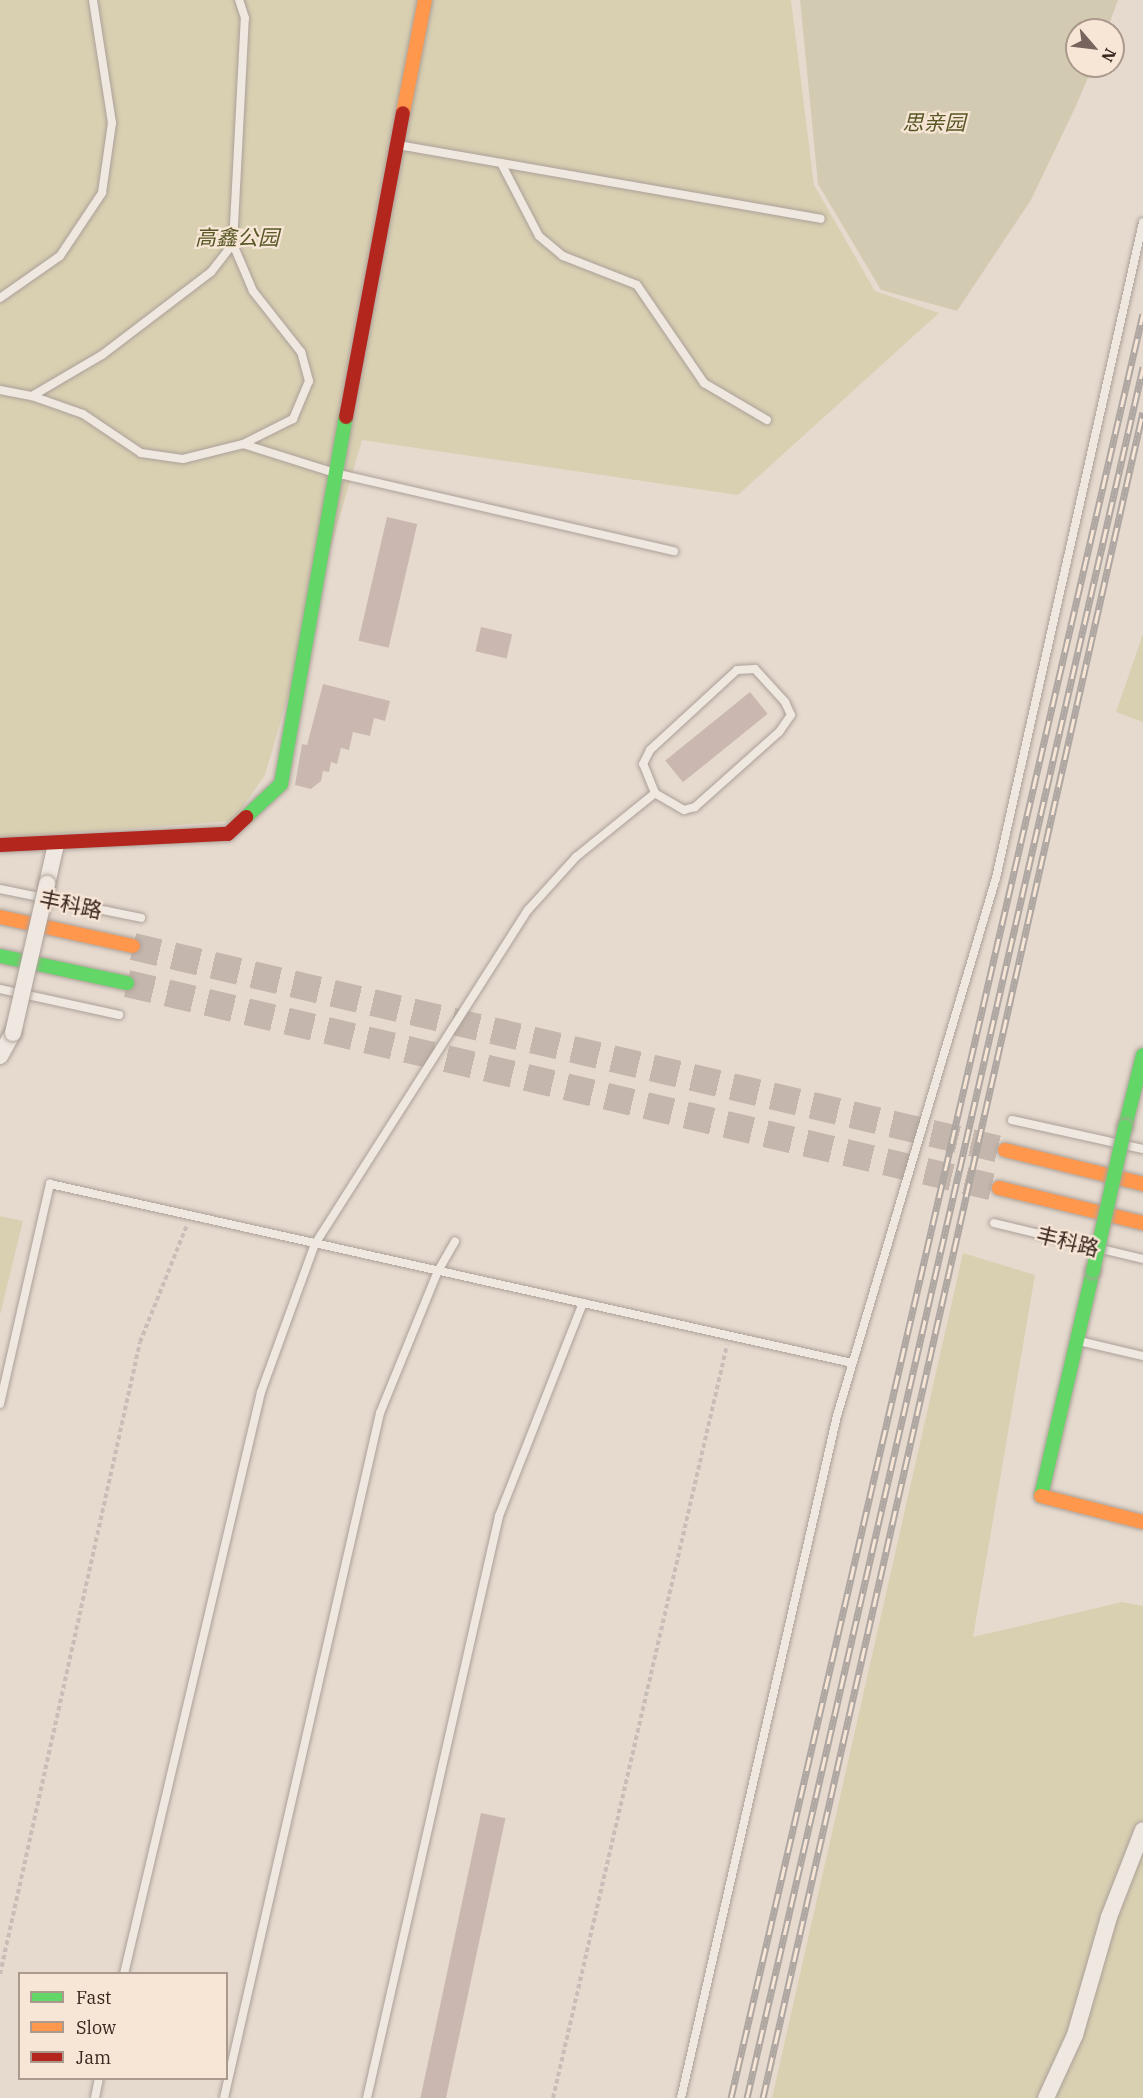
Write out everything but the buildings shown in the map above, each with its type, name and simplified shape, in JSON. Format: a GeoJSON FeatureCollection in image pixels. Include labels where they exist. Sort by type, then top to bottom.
{"type":"FeatureCollection","features":[{"type":"Feature","properties":{"kind":"street"},"geometry":{"type":"LineString","coordinates":[[0,845],[228,834],[281,784],[335,473],[425,0]]}},
{"type":"Feature","properties":{"kind":"street"},"geometry":{"type":"LineString","coordinates":[[0,1056],[13,1033],[56,844]]}},
{"type":"Feature","properties":{"kind":"street"},"geometry":{"type":"LineString","coordinates":[[0,917],[133,946]]}},
{"type":"Feature","properties":{"kind":"street"},"geometry":{"type":"LineString","coordinates":[[0,956],[127,983]]}},
{"type":"Feature","properties":{"kind":"street"},"geometry":{"type":"LineString","coordinates":[[1143,1055],[1041,1497],[1143,1522]]}},
{"type":"Feature","properties":{"kind":"street"},"geometry":{"type":"LineString","coordinates":[[1005,1150],[1143,1184]]}},
{"type":"Feature","properties":{"kind":"street"},"geometry":{"type":"LineString","coordinates":[[999,1188],[1143,1223]]}},
{"type":"Feature","properties":{"kind":"street"},"geometry":{"type":"LineString","coordinates":[[1046,2098],[1075,2035],[1109,1917],[1143,1830]]}},
{"type":"Feature","properties":{"kind":"lane"},"geometry":{"type":"LineString","coordinates":[[0,298],[60,256],[102,193],[112,123],[93,0]]}},
{"type":"Feature","properties":{"kind":"lane"},"geometry":{"type":"LineString","coordinates":[[0,390],[32,396],[83,414],[141,453],[183,459],[243,444],[293,419],[309,381],[301,352],[253,291],[233,244],[245,18],[239,0]]}},
{"type":"Feature","properties":{"kind":"lane"},"geometry":{"type":"LineString","coordinates":[[398,145],[821,219]]}},
{"type":"Feature","properties":{"kind":"lane"},"geometry":{"type":"LineString","coordinates":[[501,163],[539,236],[564,256],[638,285],[704,383],[767,420]]}},
{"type":"Feature","properties":{"kind":"lane"},"geometry":{"type":"LineString","coordinates":[[681,2098],[834,1428],[996,878],[1143,222]]}},
{"type":"Feature","properties":{"kind":"lane"},"geometry":{"type":"LineString","coordinates":[[32,396],[111,348],[211,272],[233,244]]}},
{"type":"Feature","properties":{"kind":"lane"},"geometry":{"type":"LineString","coordinates":[[243,444],[335,473],[674,551]]}},
{"type":"Feature","properties":{"kind":"lane"},"geometry":{"type":"LineString","coordinates":[[754,669],[785,702],[791,715],[779,732],[695,807],[684,810],[655,793],[643,764],[650,750],[737,670],[754,669]]}},
{"type":"Feature","properties":{"kind":"lane"},"geometry":{"type":"LineString","coordinates":[[124,1972],[261,1392],[315,1244],[528,910],[576,857],[655,793]]}},
{"type":"Feature","properties":{"kind":"lane","name":"丰科路"},"geometry":{"type":"LineString","coordinates":[[0,889],[141,918]]}},
{"type":"Feature","properties":{"kind":"lane"},"geometry":{"type":"LineString","coordinates":[[0,989],[119,1015]]}},
{"type":"Feature","properties":{"kind":"lane"},"geometry":{"type":"LineString","coordinates":[[1012,1120],[1143,1149]]}},
{"type":"Feature","properties":{"kind":"lane"},"geometry":{"type":"LineString","coordinates":[[0,1404],[50,1185],[852,1363]]}},
{"type":"Feature","properties":{"kind":"lane","name":"丰科路"},"geometry":{"type":"LineString","coordinates":[[994,1223],[1143,1259]]}},
{"type":"Feature","properties":{"kind":"lane"},"geometry":{"type":"LineString","coordinates":[[224,2098],[380,1413],[438,1271],[455,1241]]}},
{"type":"Feature","properties":{"kind":"lane"},"geometry":{"type":"LineString","coordinates":[[367,2098],[499,1516],[583,1303]]}},
{"type":"Feature","properties":{"kind":"lane"},"geometry":{"type":"LineString","coordinates":[[1077,1341],[1143,1356]]}},
{"type":"Feature","properties":{"kind":"lane"},"geometry":{"type":"LineString","coordinates":[[95,2098],[99,2080]]}},
{"type":"Feature","properties":{"kind":"path"},"geometry":{"type":"LineString","coordinates":[[0,1974],[140,1342],[191,1216]]}},
{"type":"Feature","properties":{"kind":"path"},"geometry":{"type":"LineString","coordinates":[[553,2098],[729,1336]]}},
{"type":"Feature","properties":{"kind":"green space","name":"高鑫公园"},"geometry":{"type":"Polygon","coordinates":[[[0,0],[791,0],[814,185],[875,291],[939,313],[738,495],[362,440],[265,775],[233,821],[0,838],[0,0]]]}},
{"type":"Feature","properties":{"kind":"green space","name":"思亲园"},"geometry":{"type":"Polygon","coordinates":[[[800,0],[1118,0],[1111,18],[1065,18],[1065,78],[1088,78],[1031,200],[957,311],[881,290],[818,184],[800,0]]]}},
{"type":"Feature","properties":{"kind":"green space"},"geometry":{"type":"Polygon","coordinates":[[[1143,634],[1143,722],[1116,712],[1143,634]]]}},
{"type":"Feature","properties":{"kind":"green space"},"geometry":{"type":"Polygon","coordinates":[[[0,1216],[23,1221],[0,1315],[0,1216]]]}},
{"type":"Feature","properties":{"kind":"green space"},"geometry":{"type":"Polygon","coordinates":[[[963,1253],[1035,1275],[973,1637],[1122,1602],[1143,1606],[1143,2098],[772,2098],[963,1253]]]}},
{"type":"Feature","properties":{"kind":"tunnel"},"geometry":{"type":"LineString","coordinates":[[133,946],[1005,1150]]}},
{"type":"Feature","properties":{"kind":"tunnel"},"geometry":{"type":"LineString","coordinates":[[127,983],[999,1188]]}},
{"type":"Feature","properties":{"kind":"railway"},"geometry":{"type":"LineString","coordinates":[[731,2098],[1143,314]]}},
{"type":"Feature","properties":{"kind":"railway"},"geometry":{"type":"LineString","coordinates":[[747,2098],[1143,367]]}},
{"type":"Feature","properties":{"kind":"railway"},"geometry":{"type":"LineString","coordinates":[[763,2098],[1143,412]]}},
{"type":"Feature","properties":{"kind":"traffic: fast"},"geometry":{"type":"LineString","coordinates":[[246,817],[281,784],[346,417]]}},
{"type":"Feature","properties":{"kind":"traffic: fast"},"geometry":{"type":"LineString","coordinates":[[0,956],[127,983]]}},
{"type":"Feature","properties":{"kind":"traffic: fast"},"geometry":{"type":"LineString","coordinates":[[1125,1127],[1143,1055]]}},
{"type":"Feature","properties":{"kind":"traffic: fast"},"geometry":{"type":"LineString","coordinates":[[1093,1271],[1125,1127]]}},
{"type":"Feature","properties":{"kind":"traffic: fast"},"geometry":{"type":"LineString","coordinates":[[1041,1496],[1093,1271]]}},
{"type":"Feature","properties":{"kind":"traffic: slow"},"geometry":{"type":"LineString","coordinates":[[403,113],[425,0]]}},
{"type":"Feature","properties":{"kind":"traffic: slow"},"geometry":{"type":"LineString","coordinates":[[0,917],[133,946]]}},
{"type":"Feature","properties":{"kind":"traffic: slow"},"geometry":{"type":"LineString","coordinates":[[1005,1150],[1143,1184]]}},
{"type":"Feature","properties":{"kind":"traffic: slow"},"geometry":{"type":"LineString","coordinates":[[999,1188],[1143,1223]]}},
{"type":"Feature","properties":{"kind":"traffic: slow"},"geometry":{"type":"LineString","coordinates":[[1041,1496],[1143,1522]]}},
{"type":"Feature","properties":{"kind":"traffic: jam"},"geometry":{"type":"LineString","coordinates":[[346,417],[403,113]]}},
{"type":"Feature","properties":{"kind":"traffic: jam"},"geometry":{"type":"LineString","coordinates":[[0,845],[228,834],[246,817]]}}]}
